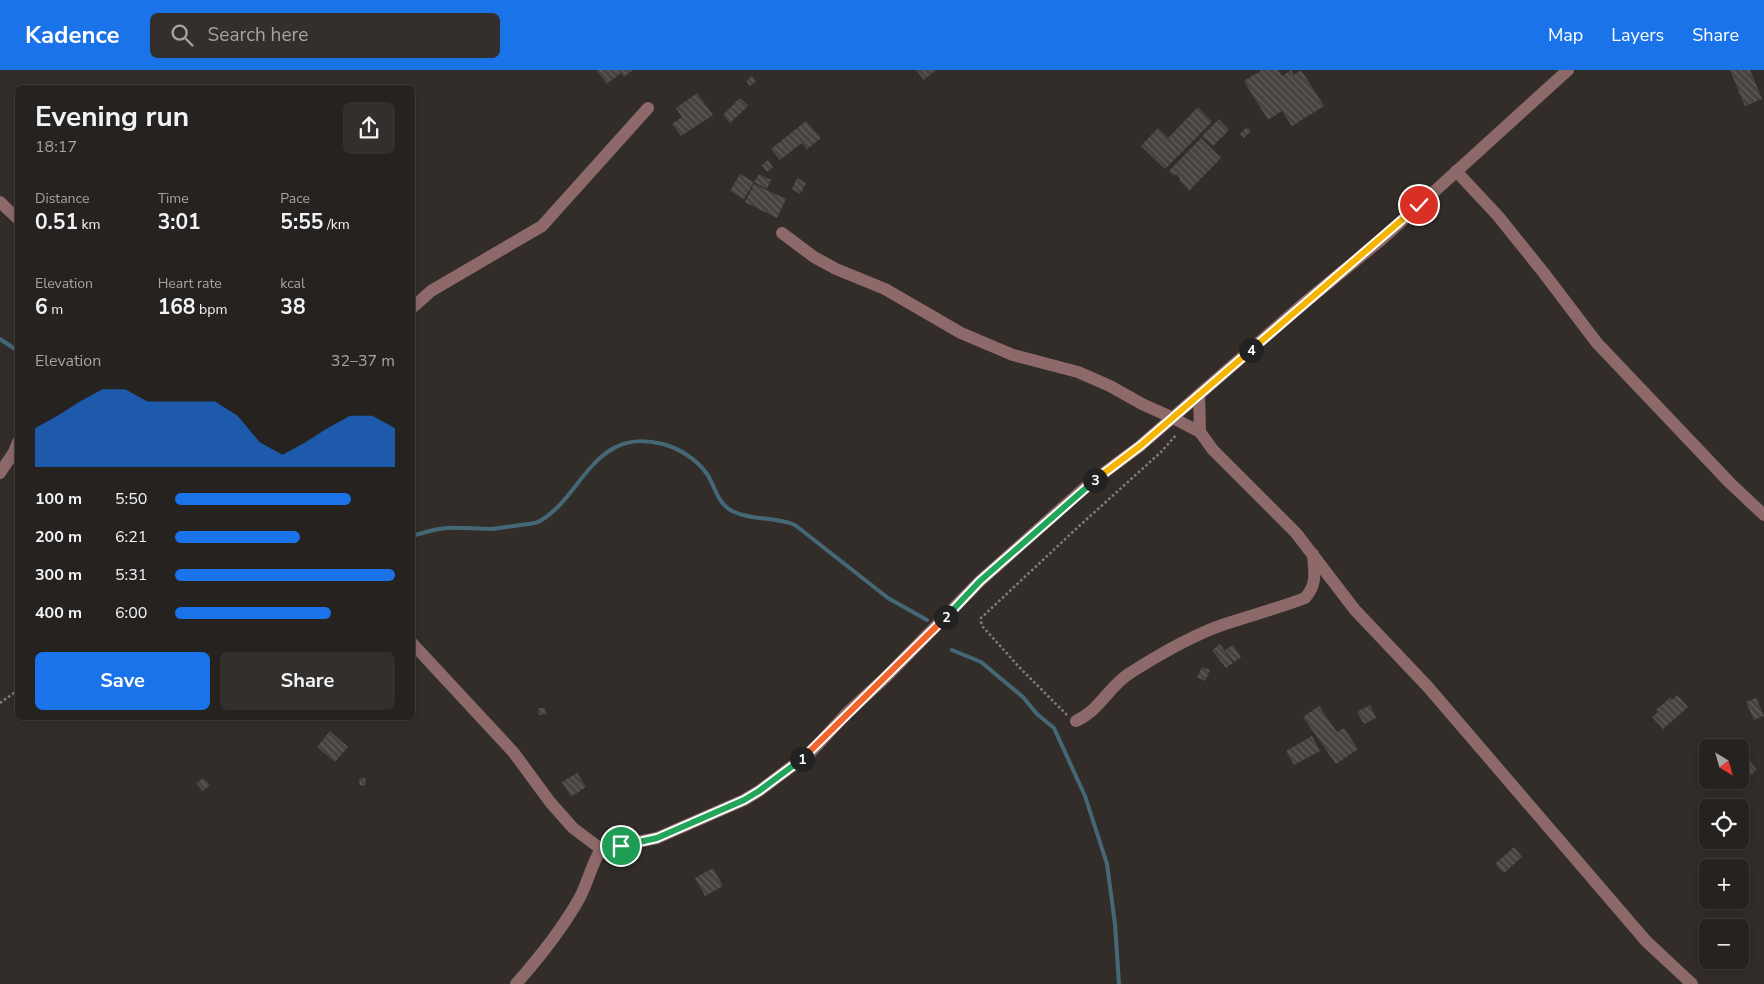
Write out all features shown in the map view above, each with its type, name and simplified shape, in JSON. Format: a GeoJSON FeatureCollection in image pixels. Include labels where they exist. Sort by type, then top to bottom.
{"type":"FeatureCollection","features":[{"type":"Feature","properties":{"kind":"street"},"geometry":{"type":"LineString","coordinates":[[516,984],[565,922],[580,898],[594,860],[601,850],[657,838],[744,800],[811,752],[846,714],[886,678],[980,581],[1089,484],[1140,446],[1382,238],[1568,70]]}},
{"type":"Feature","properties":{"kind":"street"},"geometry":{"type":"LineString","coordinates":[[415,305],[431,290],[542,226],[648,108]]}},
{"type":"Feature","properties":{"kind":"street"},"geometry":{"type":"LineString","coordinates":[[1456,172],[1504,223],[1596,343],[1723,476],[1764,515]]}},
{"type":"Feature","properties":{"kind":"street"},"geometry":{"type":"LineString","coordinates":[[0,202],[15,216]]}},
{"type":"Feature","properties":{"kind":"street"},"geometry":{"type":"LineString","coordinates":[[782,233],[814,257],[836,269],[885,289],[961,333],[1013,355],[1078,372],[1110,386],[1200,432],[1213,450],[1296,533],[1355,610],[1428,687],[1646,942],[1692,984]]}},
{"type":"Feature","properties":{"kind":"street"},"geometry":{"type":"LineString","coordinates":[[1199,395],[1200,432]]}},
{"type":"Feature","properties":{"kind":"street"},"geometry":{"type":"LineString","coordinates":[[0,472],[15,450]]}},
{"type":"Feature","properties":{"kind":"street"},"geometry":{"type":"LineString","coordinates":[[1076,721],[1100,702],[1128,674],[1180,643],[1224,624],[1306,598],[1312,590],[1314,582],[1312,554]]}},
{"type":"Feature","properties":{"kind":"street"},"geometry":{"type":"LineString","coordinates":[[415,646],[514,752],[550,802],[573,828],[601,850]]}},
{"type":"Feature","properties":{"kind":"path"},"geometry":{"type":"LineString","coordinates":[[1076,721],[1072,720],[1021,669],[983,627],[982,618],[1076,528],[1161,452],[1185,426]]}},
{"type":"Feature","properties":{"kind":"path"},"geometry":{"type":"LineString","coordinates":[[0,703],[15,692]]}},
{"type":"Feature","properties":{"kind":"building"},"geometry":{"type":"Polygon","coordinates":[[[596,70],[633,70],[624,77],[621,73],[607,84],[596,70]]]}},
{"type":"Feature","properties":{"kind":"building"},"geometry":{"type":"Polygon","coordinates":[[[916,70],[936,70],[924,80],[916,70]]]}},
{"type":"Feature","properties":{"kind":"building"},"geometry":{"type":"Polygon","coordinates":[[[1262,70],[1278,70],[1282,76],[1291,70],[1294,75],[1301,70],[1324,106],[1292,126],[1282,111],[1268,120],[1244,81],[1262,70]]]}},
{"type":"Feature","properties":{"kind":"building"},"geometry":{"type":"Polygon","coordinates":[[[1730,70],[1750,70],[1762,99],[1745,106],[1730,70]]]}},
{"type":"Feature","properties":{"kind":"building"},"geometry":{"type":"Polygon","coordinates":[[[752,76],[756,81],[750,86],[746,81],[752,76]]]}},
{"type":"Feature","properties":{"kind":"building"},"geometry":{"type":"Polygon","coordinates":[[[697,93],[713,115],[681,136],[672,124],[682,117],[676,108],[697,93]]]}},
{"type":"Feature","properties":{"kind":"building"},"geometry":{"type":"Polygon","coordinates":[[[740,98],[748,106],[730,123],[723,115],[740,98]]]}},
{"type":"Feature","properties":{"kind":"building"},"geometry":{"type":"Polygon","coordinates":[[[1198,107],[1212,122],[1165,169],[1141,146],[1158,128],[1168,138],[1198,107]]]}},
{"type":"Feature","properties":{"kind":"building"},"geometry":{"type":"Polygon","coordinates":[[[1219,119],[1229,130],[1213,146],[1202,136],[1219,119]]]}},
{"type":"Feature","properties":{"kind":"building"},"geometry":{"type":"Polygon","coordinates":[[[806,121],[821,138],[807,149],[802,143],[780,160],[771,149],[806,121]]]}},
{"type":"Feature","properties":{"kind":"building"},"geometry":{"type":"Polygon","coordinates":[[[1247,127],[1251,131],[1244,138],[1240,134],[1247,127]]]}},
{"type":"Feature","properties":{"kind":"building"},"geometry":{"type":"Polygon","coordinates":[[[1201,138],[1221,158],[1189,191],[1176,174],[1174,176],[1169,171],[1201,138]]]}},
{"type":"Feature","properties":{"kind":"building"},"geometry":{"type":"Polygon","coordinates":[[[768,160],[773,167],[767,172],[762,165],[768,160]]]}},
{"type":"Feature","properties":{"kind":"building"},"geometry":{"type":"Polygon","coordinates":[[[740,174],[754,182],[744,199],[730,191],[740,174]]]}},
{"type":"Feature","properties":{"kind":"building"},"geometry":{"type":"Polygon","coordinates":[[[759,174],[771,180],[767,189],[754,182],[759,174]]]}},
{"type":"Feature","properties":{"kind":"building"},"geometry":{"type":"Polygon","coordinates":[[[797,178],[806,183],[800,194],[792,189],[797,178]]]}},
{"type":"Feature","properties":{"kind":"building"},"geometry":{"type":"Polygon","coordinates":[[[754,184],[786,199],[777,218],[745,202],[754,184]]]}},
{"type":"Feature","properties":{"kind":"building"},"geometry":{"type":"Polygon","coordinates":[[[1220,644],[1233,663],[1226,668],[1212,650],[1220,644]]]}},
{"type":"Feature","properties":{"kind":"building"},"geometry":{"type":"Polygon","coordinates":[[[1233,645],[1241,657],[1234,662],[1225,650],[1233,645]]]}},
{"type":"Feature","properties":{"kind":"building"},"geometry":{"type":"Polygon","coordinates":[[[1202,667],[1210,670],[1205,681],[1197,677],[1202,667]]]}},
{"type":"Feature","properties":{"kind":"building"},"geometry":{"type":"Polygon","coordinates":[[[1677,695],[1688,707],[1663,729],[1652,717],[1658,712],[1656,710],[1670,698],[1672,700],[1677,695]]]}},
{"type":"Feature","properties":{"kind":"building"},"geometry":{"type":"Polygon","coordinates":[[[1756,698],[1764,716],[1754,720],[1746,702],[1756,698]]]}},
{"type":"Feature","properties":{"kind":"building"},"geometry":{"type":"Polygon","coordinates":[[[1370,705],[1376,718],[1364,724],[1357,712],[1370,705]]]}},
{"type":"Feature","properties":{"kind":"building"},"geometry":{"type":"Polygon","coordinates":[[[1319,706],[1337,732],[1344,728],[1358,749],[1336,764],[1303,717],[1319,706]]]}},
{"type":"Feature","properties":{"kind":"building"},"geometry":{"type":"Polygon","coordinates":[[[538,708],[545,708],[546,714],[539,715],[538,708]]]}},
{"type":"Feature","properties":{"kind":"building"},"geometry":{"type":"Polygon","coordinates":[[[330,731],[348,747],[335,762],[317,747],[330,731]]]}},
{"type":"Feature","properties":{"kind":"building"},"geometry":{"type":"Polygon","coordinates":[[[1312,736],[1320,751],[1294,765],[1286,751],[1312,736]]]}},
{"type":"Feature","properties":{"kind":"building"},"geometry":{"type":"Polygon","coordinates":[[[1749,760],[1757,770],[1749,776],[1749,760]]]}},
{"type":"Feature","properties":{"kind":"building"},"geometry":{"type":"Polygon","coordinates":[[[577,773],[586,787],[571,797],[562,782],[577,773]]]}},
{"type":"Feature","properties":{"kind":"building"},"geometry":{"type":"Polygon","coordinates":[[[203,778],[210,785],[203,791],[196,783],[203,778]]]}},
{"type":"Feature","properties":{"kind":"building"},"geometry":{"type":"Polygon","coordinates":[[[365,778],[366,785],[360,786],[359,779],[365,778]]]}},
{"type":"Feature","properties":{"kind":"building"},"geometry":{"type":"Polygon","coordinates":[[[1514,847],[1522,857],[1504,873],[1495,864],[1514,847]]]}},
{"type":"Feature","properties":{"kind":"building"},"geometry":{"type":"Polygon","coordinates":[[[713,868],[723,886],[705,896],[695,878],[713,868]]]}},
{"type":"Feature","properties":{"kind":"waterway"},"geometry":{"type":"LineString","coordinates":[[0,339],[15,349]]}},
{"type":"Feature","properties":{"kind":"waterway"},"geometry":{"type":"LineString","coordinates":[[415,535],[446,528],[491,529],[538,522],[559,505],[599,458],[621,445],[648,441],[675,448],[698,464],[707,474],[727,508],[747,516],[780,520],[795,525],[888,598],[927,620]]}},
{"type":"Feature","properties":{"kind":"waterway"},"geometry":{"type":"LineString","coordinates":[[952,650],[981,662],[1023,697],[1037,714],[1054,728],[1085,796],[1107,864],[1115,924],[1119,984]]}},
{"type":"Feature","properties":{"kind":"route"},"geometry":{"type":"LineString","coordinates":[[621,846],[657,838],[744,800],[811,752],[846,714],[886,678],[980,581],[1089,484],[1140,446],[1419,205]]}}]}
